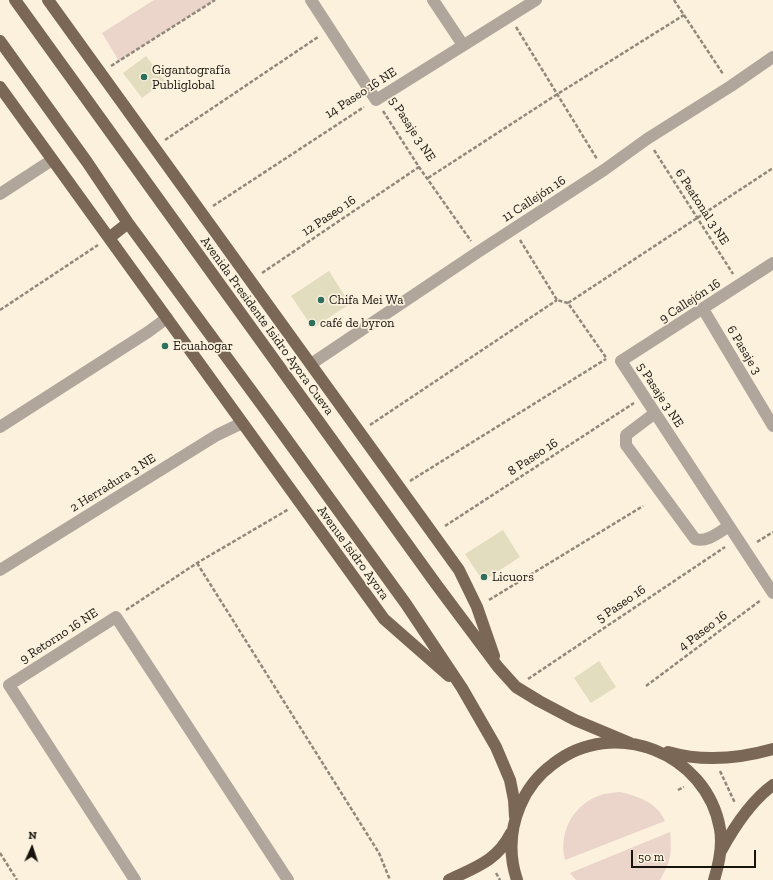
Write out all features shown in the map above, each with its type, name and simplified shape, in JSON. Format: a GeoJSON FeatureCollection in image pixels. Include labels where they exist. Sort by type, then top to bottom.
{"type":"FeatureCollection","features":[{"type":"Feature","properties":{"kind":"main road","name":"Avenida Presidente Isidro Ayora Cueva"},"geometry":{"type":"LineString","coordinates":[[15,0],[436,584],[498,667],[516,687],[539,701],[569,717],[630,743]]}},
{"type":"Feature","properties":{"kind":"main road","name":"Avenida Presidente Isidro Ayora Cueva"},"geometry":{"type":"LineString","coordinates":[[48,0],[459,570],[477,607],[498,667]]}},
{"type":"Feature","properties":{"kind":"main road"},"geometry":{"type":"LineString","coordinates":[[0,41],[88,162],[128,223],[268,412],[406,604],[462,688],[496,747],[510,780],[514,800],[515,817]]}},
{"type":"Feature","properties":{"kind":"main road"},"geometry":{"type":"LineString","coordinates":[[0,87],[384,619],[462,688]]}},
{"type":"Feature","properties":{"kind":"main road"},"geometry":{"type":"LineString","coordinates":[[109,238],[128,223]]}},
{"type":"Feature","properties":{"kind":"main road"},"geometry":{"type":"LineString","coordinates":[[517,880],[513,868],[512,832],[515,817],[523,798],[545,769],[576,750],[593,744],[612,742],[630,743],[681,756],[726,758],[750,755],[773,749]]}},
{"type":"Feature","properties":{"kind":"main road"},"geometry":{"type":"LineString","coordinates":[[648,747],[677,762],[690,772],[710,799],[720,830],[721,852],[716,876]]}},
{"type":"Feature","properties":{"kind":"main road"},"geometry":{"type":"LineString","coordinates":[[721,852],[730,834],[747,812],[773,785]]}},
{"type":"Feature","properties":{"kind":"main road"},"geometry":{"type":"LineString","coordinates":[[449,880],[494,857],[505,846],[512,832]]}},
{"type":"Feature","properties":{"kind":"street","name":"5 Pasaje 3 NE"},"geometry":{"type":"LineString","coordinates":[[311,0],[376,100]]}},
{"type":"Feature","properties":{"kind":"street"},"geometry":{"type":"LineString","coordinates":[[433,0],[463,46]]}},
{"type":"Feature","properties":{"kind":"street","name":"14 Paseo 16 NE"},"geometry":{"type":"LineString","coordinates":[[376,100],[536,0]]}},
{"type":"Feature","properties":{"kind":"street","name":"11 Callejón 16"},"geometry":{"type":"LineString","coordinates":[[311,364],[604,170],[647,139],[731,86],[773,57]]}},
{"type":"Feature","properties":{"kind":"street"},"geometry":{"type":"LineString","coordinates":[[0,194],[52,160]]}},
{"type":"Feature","properties":{"kind":"street","name":"9 Callejón 16"},"geometry":{"type":"LineString","coordinates":[[621,361],[773,263]]}},
{"type":"Feature","properties":{"kind":"street","name":"6 Pasaje 3"},"geometry":{"type":"LineString","coordinates":[[703,309],[773,426]]}},
{"type":"Feature","properties":{"kind":"street"},"geometry":{"type":"LineString","coordinates":[[0,427],[148,332],[167,318]]}},
{"type":"Feature","properties":{"kind":"street","name":"5 Pasaje 3 NE"},"geometry":{"type":"LineString","coordinates":[[621,361],[772,593]]}},
{"type":"Feature","properties":{"kind":"street"},"geometry":{"type":"LineString","coordinates":[[655,413],[626,434],[626,445],[695,540],[701,541],[708,539],[729,526]]}},
{"type":"Feature","properties":{"kind":"street","name":"2 Herradura 3 NE"},"geometry":{"type":"LineString","coordinates":[[0,570],[217,435],[242,423]]}},
{"type":"Feature","properties":{"kind":"street","name":"9 Retorno 16 NE"},"geometry":{"type":"LineString","coordinates":[[135,880],[9,685],[116,616],[288,880]]}},
{"type":"Feature","properties":{"kind":"path"},"geometry":{"type":"LineString","coordinates":[[101,73],[215,0]]}},
{"type":"Feature","properties":{"kind":"path"},"geometry":{"type":"LineString","coordinates":[[674,0],[731,86]]}},
{"type":"Feature","properties":{"kind":"path"},"geometry":{"type":"LineString","coordinates":[[428,178],[556,95],[684,15]]}},
{"type":"Feature","properties":{"kind":"path"},"geometry":{"type":"LineString","coordinates":[[509,17],[556,95],[604,170]]}},
{"type":"Feature","properties":{"kind":"path"},"geometry":{"type":"LineString","coordinates":[[154,148],[330,29]]}},
{"type":"Feature","properties":{"kind":"path","name":"5 Pasaje 3 NE"},"geometry":{"type":"LineString","coordinates":[[376,100],[419,167],[478,252]]}},
{"type":"Feature","properties":{"kind":"path","name":"14 Paseo 16 NE"},"geometry":{"type":"LineString","coordinates":[[202,213],[376,100]]}},
{"type":"Feature","properties":{"kind":"path","name":"6 Peatonal 3 NE"},"geometry":{"type":"LineString","coordinates":[[647,139],[740,284]]}},
{"type":"Feature","properties":{"kind":"path","name":"12 Paseo 16"},"geometry":{"type":"LineString","coordinates":[[251,281],[419,167]]}},
{"type":"Feature","properties":{"kind":"path"},"geometry":{"type":"LineString","coordinates":[[568,303],[773,168]]}},
{"type":"Feature","properties":{"kind":"path"},"geometry":{"type":"LineString","coordinates":[[399,487],[606,359],[568,303],[557,300],[513,229]]}},
{"type":"Feature","properties":{"kind":"path"},"geometry":{"type":"LineString","coordinates":[[0,310],[109,238]]}},
{"type":"Feature","properties":{"kind":"path"},"geometry":{"type":"LineString","coordinates":[[360,432],[557,300]]}},
{"type":"Feature","properties":{"kind":"path","name":"5 Pasaje 3 NE"},"geometry":{"type":"LineString","coordinates":[[606,359],[621,361]]}},
{"type":"Feature","properties":{"kind":"path","name":"8 Paseo 16"},"geometry":{"type":"LineString","coordinates":[[433,534],[644,396]]}},
{"type":"Feature","properties":{"kind":"path"},"geometry":{"type":"LineString","coordinates":[[116,616],[197,563],[300,503]]}},
{"type":"Feature","properties":{"kind":"path"},"geometry":{"type":"LineString","coordinates":[[477,607],[643,506]]}},
{"type":"Feature","properties":{"kind":"path"},"geometry":{"type":"LineString","coordinates":[[745,550],[773,532]]}},
{"type":"Feature","properties":{"kind":"path","name":"5 Paseo 16"},"geometry":{"type":"LineString","coordinates":[[516,687],[687,572],[738,540]]}},
{"type":"Feature","properties":{"kind":"path"},"geometry":{"type":"LineString","coordinates":[[197,563],[379,853],[390,880]]}},
{"type":"Feature","properties":{"kind":"path","name":"4 Paseo 16"},"geometry":{"type":"LineString","coordinates":[[646,686],[772,593]]}},
{"type":"Feature","properties":{"kind":"path"},"geometry":{"type":"LineString","coordinates":[[720,770],[735,804]]}},
{"type":"Feature","properties":{"kind":"path"},"geometry":{"type":"LineString","coordinates":[[0,853],[17,880]]}},
{"type":"Feature","properties":{"kind":"path"},"geometry":{"type":"LineString","coordinates":[[496,873],[500,880]]}},
{"type":"Feature","properties":{"kind":"shaded area"},"geometry":{"type":"Polygon","coordinates":[[[154,0],[215,0],[119,61],[102,33],[154,0]]]}},
{"type":"Feature","properties":{"kind":"shaded area"},"geometry":{"type":"Polygon","coordinates":[[[620,792],[646,801],[657,809],[665,821],[565,860],[563,850],[566,830],[575,812],[591,799],[603,794],[620,792]]]}},
{"type":"Feature","properties":{"kind":"shaded area"},"geometry":{"type":"Polygon","coordinates":[[[670,832],[671,846],[669,862],[660,880],[576,880],[570,873],[670,832]]]}},
{"type":"Feature","properties":{"kind":"building","name":"Gigantografía Publiglobal"},"geometry":{"type":"Polygon","coordinates":[[[146,56],[165,81],[142,98],[123,73],[146,56]]]}},
{"type":"Feature","properties":{"kind":"building","name":"Chifa Mei Wa"},"geometry":{"type":"Polygon","coordinates":[[[329,271],[350,304],[313,328],[291,296],[329,271]]]}},
{"type":"Feature","properties":{"kind":"building"},"geometry":{"type":"Polygon","coordinates":[[[503,530],[520,557],[483,581],[465,554],[503,530]]]}},
{"type":"Feature","properties":{"kind":"building"},"geometry":{"type":"Polygon","coordinates":[[[599,661],[616,687],[591,703],[574,678],[599,661]]]}},
{"type":"Feature","properties":{"kind":"place","name":"Gigantografía Publiglobal"},"geometry":{"type":"Point","coordinates":[144,77]}},
{"type":"Feature","properties":{"kind":"place","name":"Chifa Mei Wa"},"geometry":{"type":"Point","coordinates":[321,300]}},
{"type":"Feature","properties":{"kind":"place","name":"café de byron"},"geometry":{"type":"Point","coordinates":[312,323]}},
{"type":"Feature","properties":{"kind":"place","name":"Ecuahogar"},"geometry":{"type":"Point","coordinates":[165,346]}},
{"type":"Feature","properties":{"kind":"place","name":"Licuors"},"geometry":{"type":"Point","coordinates":[484,577]}}]}
